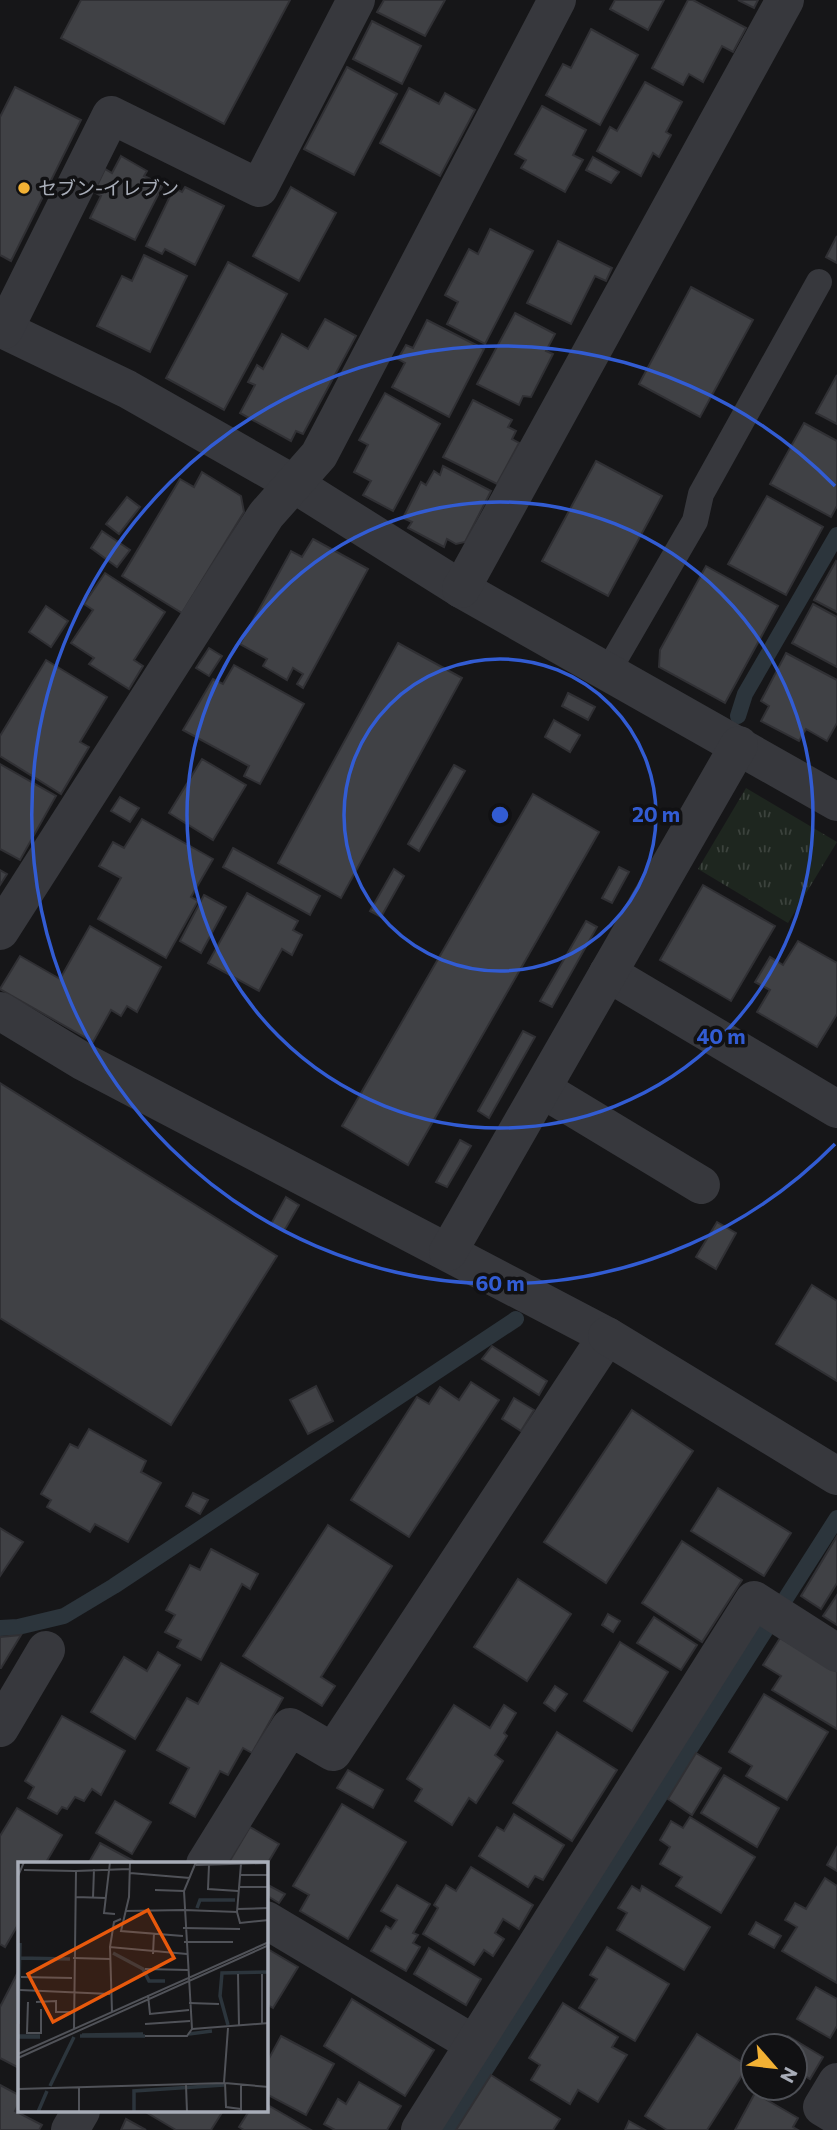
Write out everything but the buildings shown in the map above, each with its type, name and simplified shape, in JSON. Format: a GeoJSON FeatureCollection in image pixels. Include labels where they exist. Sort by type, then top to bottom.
{"type":"FeatureCollection","features":[{"type":"Feature","properties":{"kind":"street"},"geometry":{"type":"LineString","coordinates":[[356,0],[259,188],[111,116],[2,329],[127,388],[294,484],[461,589],[837,802]]}},
{"type":"Feature","properties":{"kind":"street"},"geometry":{"type":"LineString","coordinates":[[0,931],[266,515],[319,455],[557,0]]}},
{"type":"Feature","properties":{"kind":"street"},"geometry":{"type":"LineString","coordinates":[[461,589],[785,0]]}},
{"type":"Feature","properties":{"kind":"street"},"geometry":{"type":"LineString","coordinates":[[448,1252],[739,745]]}},
{"type":"Feature","properties":{"kind":"street"},"geometry":{"type":"LineString","coordinates":[[608,973],[837,1110]]}},
{"type":"Feature","properties":{"kind":"street"},"geometry":{"type":"LineString","coordinates":[[0,1011],[84,1062],[607,1336],[837,1476]]}},
{"type":"Feature","properties":{"kind":"street"},"geometry":{"type":"LineString","coordinates":[[542,1089],[701,1185]]}},
{"type":"Feature","properties":{"kind":"street"},"geometry":{"type":"LineString","coordinates":[[206,1862],[290,1727],[333,1752],[607,1336]]}},
{"type":"Feature","properties":{"kind":"street"},"geometry":{"type":"LineString","coordinates":[[419,2130],[754,1600],[837,1653]]}},
{"type":"Feature","properties":{"kind":"street"},"geometry":{"type":"LineString","coordinates":[[0,1728],[46,1650]]}},
{"type":"Feature","properties":{"kind":"street"},"geometry":{"type":"LineString","coordinates":[[268,1921],[474,2044]]}},
{"type":"Feature","properties":{"kind":"street"},"geometry":{"type":"LineString","coordinates":[[837,2082],[822,2108],[837,2116]]}},
{"type":"Feature","properties":{"kind":"street"},"geometry":{"type":"LineString","coordinates":[[70,2130],[80,2112]]}},
{"type":"Feature","properties":{"kind":"lane"},"geometry":{"type":"LineString","coordinates":[[608,671],[695,521],[701,494],[819,282]]}},
{"type":"Feature","properties":{"kind":"green space"},"geometry":{"type":"Polygon","coordinates":[[[746,788],[837,842],[788,923],[698,869],[746,788]]]}},
{"type":"Feature","properties":{"kind":"waterway"},"geometry":{"type":"LineString","coordinates":[[738,716],[745,694],[837,535]]}},
{"type":"Feature","properties":{"kind":"waterway"},"geometry":{"type":"LineString","coordinates":[[0,1628],[18,1627],[64,1616],[114,1586],[516,1319]]}},
{"type":"Feature","properties":{"kind":"waterway"},"geometry":{"type":"LineString","coordinates":[[447,2130],[837,1518]]}},
{"type":"Feature","properties":{"kind":"place","name":"セブン-イレブン"},"geometry":{"type":"Point","coordinates":[24,188]}}]}
